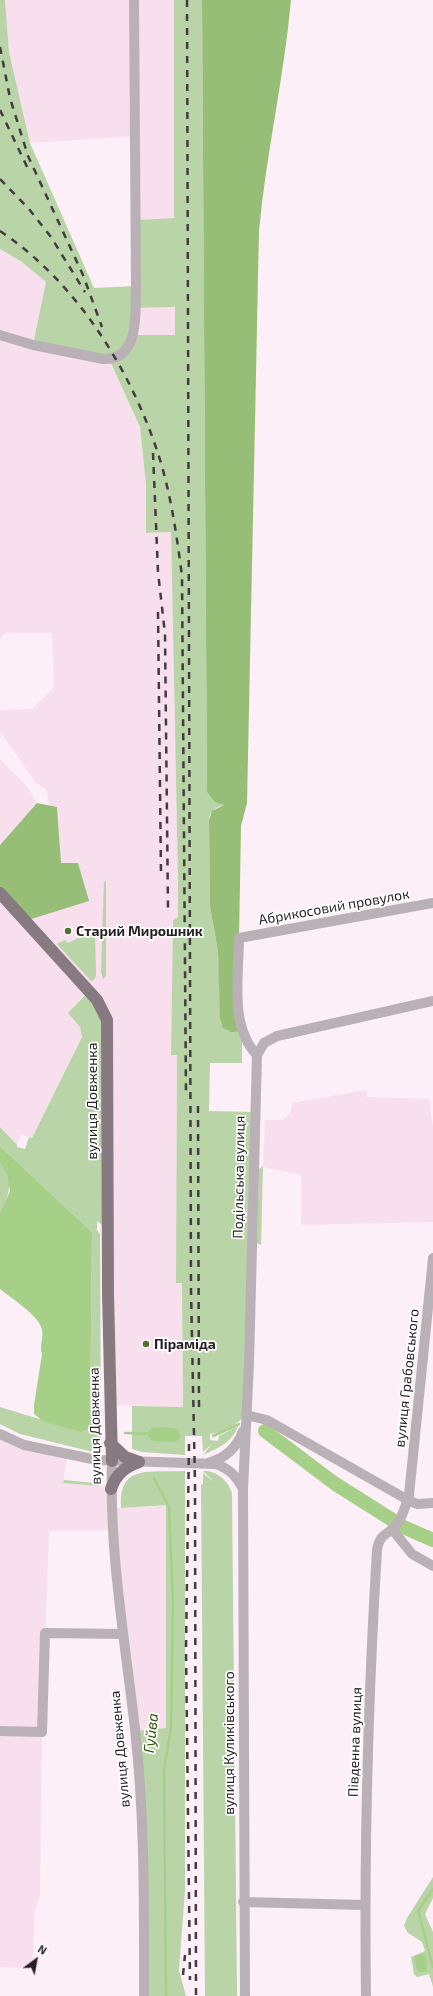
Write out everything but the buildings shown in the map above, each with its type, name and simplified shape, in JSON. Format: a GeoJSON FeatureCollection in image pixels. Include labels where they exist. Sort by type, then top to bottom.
{"type":"FeatureCollection","features":[{"type":"Feature","properties":{"kind":"main road","name":"вулиця Довженка"},"geometry":{"type":"LineString","coordinates":[[0,893],[97,1000],[107,1020],[110,1443],[112,1461]]}},
{"type":"Feature","properties":{"kind":"main road"},"geometry":{"type":"LineString","coordinates":[[110,1443],[125,1457],[139,1462]]}},
{"type":"Feature","properties":{"kind":"main road"},"geometry":{"type":"LineString","coordinates":[[111,1489],[119,1473],[124,1468],[139,1462]]}},
{"type":"Feature","properties":{"kind":"street"},"geometry":{"type":"LineString","coordinates":[[0,335],[33,345],[103,359],[112,359],[120,355],[132,339],[135,325],[136,286],[134,0]]}},
{"type":"Feature","properties":{"kind":"street","name":"Абрикосовий провулок"},"geometry":{"type":"LineString","coordinates":[[257,1055],[245,1039],[239,1013],[240,938],[433,903]]}},
{"type":"Feature","properties":{"kind":"street"},"geometry":{"type":"LineString","coordinates":[[257,1055],[264,1043],[277,1036],[433,1001]]}},
{"type":"Feature","properties":{"kind":"street","name":"Подільська вулиця"},"geometry":{"type":"LineString","coordinates":[[243,1489],[257,1055]]}},
{"type":"Feature","properties":{"kind":"street","name":"вулиця Грабовського"},"geometry":{"type":"LineString","coordinates":[[408,1500],[433,1258]]}},
{"type":"Feature","properties":{"kind":"street"},"geometry":{"type":"LineString","coordinates":[[208,1463],[224,1457],[234,1448],[239,1441],[246,1420],[267,1420],[408,1500],[417,1504],[433,1503]]}},
{"type":"Feature","properties":{"kind":"street"},"geometry":{"type":"LineString","coordinates":[[0,1434],[24,1445],[90,1459],[139,1462],[208,1463],[222,1466],[230,1471],[238,1480],[243,1489]]}},
{"type":"Feature","properties":{"kind":"street","name":"вулиця Довженка"},"geometry":{"type":"LineString","coordinates":[[112,1461],[111,1489],[123,1634],[135,1731],[144,1864],[144,1996]]}},
{"type":"Feature","properties":{"kind":"street","name":"вулиця Куликівського"},"geometry":{"type":"LineString","coordinates":[[243,1489],[243,1902],[245,1996]]}},
{"type":"Feature","properties":{"kind":"street","name":"Південна вулиця"},"geometry":{"type":"LineString","coordinates":[[366,1996],[364,1905],[372,1645],[377,1550],[382,1536],[392,1529],[400,1518],[408,1500]]}},
{"type":"Feature","properties":{"kind":"street"},"geometry":{"type":"LineString","coordinates":[[392,1529],[412,1554],[433,1566]]}},
{"type":"Feature","properties":{"kind":"street"},"geometry":{"type":"LineString","coordinates":[[0,1731],[42,1732],[45,1633],[123,1634]]}},
{"type":"Feature","properties":{"kind":"street"},"geometry":{"type":"LineString","coordinates":[[243,1902],[364,1905]]}},
{"type":"Feature","properties":{"kind":"shaded area"},"geometry":{"type":"Polygon","coordinates":[[[0,0],[5,0],[9,52],[30,143],[94,288],[135,286],[136,220],[174,218],[174,0],[202,0],[207,792],[224,805],[218,807],[210,814],[209,820],[210,907],[218,951],[221,1024],[228,1031],[242,1031],[242,1063],[210,1063],[209,1111],[254,1112],[246,1415],[230,1427],[210,1434],[210,1440],[218,1441],[219,1436],[238,1426],[236,1432],[229,1440],[203,1455],[212,1444],[203,1452],[202,1436],[185,1436],[185,1455],[142,1452],[132,1449],[132,1406],[183,1407],[182,1283],[176,1283],[177,1055],[171,1055],[173,920],[178,917],[178,880],[171,532],[146,533],[146,485],[140,427],[109,359],[33,345],[46,282],[22,262],[0,249],[0,0]],[[175,307],[135,308],[133,335],[175,335],[175,307]]]}},
{"type":"Feature","properties":{"kind":"shaded area"},"geometry":{"type":"Polygon","coordinates":[[[5,0],[174,0],[175,218],[136,220],[136,136],[30,143],[9,52],[5,0]]]}},
{"type":"Feature","properties":{"kind":"shaded area"},"geometry":{"type":"Polygon","coordinates":[[[202,0],[291,0],[259,231],[247,803],[241,826],[238,996],[242,1031],[231,1032],[223,1028],[220,1019],[218,951],[210,907],[209,820],[212,811],[224,805],[215,802],[207,792],[202,0]]]}},
{"type":"Feature","properties":{"kind":"shaded area"},"geometry":{"type":"Polygon","coordinates":[[[0,249],[22,262],[46,282],[109,359],[140,427],[146,485],[146,533],[171,532],[178,917],[173,921],[171,1055],[177,1055],[176,1283],[182,1283],[183,1407],[109,1405],[108,1283],[88,991],[68,1013],[80,1027],[82,1037],[32,1138],[21,1135],[17,1145],[0,1127],[0,893],[61,863],[57,807],[49,806],[47,790],[35,782],[0,731],[0,710],[32,709],[54,687],[52,633],[6,633],[0,638],[0,249]]]}},
{"type":"Feature","properties":{"kind":"shaded area"},"geometry":{"type":"Polygon","coordinates":[[[175,307],[175,335],[133,335],[135,308],[175,307]]]}},
{"type":"Feature","properties":{"kind":"shaded area"},"geometry":{"type":"Polygon","coordinates":[[[0,759],[29,789],[37,803],[0,844],[0,759]]]}},
{"type":"Feature","properties":{"kind":"shaded area"},"geometry":{"type":"Polygon","coordinates":[[[37,803],[57,807],[61,863],[78,863],[89,901],[25,921],[0,893],[0,845],[37,803]]]}},
{"type":"Feature","properties":{"kind":"shaded area"},"geometry":{"type":"Polygon","coordinates":[[[104,881],[106,882],[106,976],[103,979],[101,972],[104,881]]]}},
{"type":"Feature","properties":{"kind":"shaded area"},"geometry":{"type":"Polygon","coordinates":[[[92,931],[95,933],[96,976],[94,980],[91,981],[57,944],[65,940],[68,943],[92,931]]]}},
{"type":"Feature","properties":{"kind":"shaded area"},"geometry":{"type":"Polygon","coordinates":[[[89,991],[102,1008],[108,1230],[97,1221],[97,1230],[100,1234],[101,1439],[100,1450],[97,1453],[20,1434],[0,1424],[0,1407],[39,1419],[90,1424],[92,1232],[0,1146],[0,1127],[17,1145],[17,1147],[25,1149],[29,1137],[32,1138],[82,1037],[80,1027],[68,1013],[89,991]]]}},
{"type":"Feature","properties":{"kind":"shaded area"},"geometry":{"type":"Polygon","coordinates":[[[366,1090],[367,1097],[429,1099],[433,1126],[433,1222],[301,1225],[301,1175],[263,1167],[265,1120],[283,1120],[291,1112],[292,1103],[366,1090]]]}},
{"type":"Feature","properties":{"kind":"shaded area"},"geometry":{"type":"Polygon","coordinates":[[[0,1146],[92,1232],[90,1424],[88,1428],[82,1432],[44,1422],[34,1414],[42,1354],[42,1330],[31,1313],[0,1289],[0,1213],[10,1191],[7,1174],[0,1163],[0,1146]]]}},
{"type":"Feature","properties":{"kind":"shaded area"},"geometry":{"type":"Polygon","coordinates":[[[0,1163],[8,1175],[9,1188],[6,1200],[0,1213],[0,1163]]]}},
{"type":"Feature","properties":{"kind":"shaded area"},"geometry":{"type":"Polygon","coordinates":[[[263,1166],[261,1245],[257,1243],[259,1169],[263,1166]]]}},
{"type":"Feature","properties":{"kind":"shaded area"},"geometry":{"type":"Polygon","coordinates":[[[0,1434],[68,1454],[63,1483],[111,1486],[111,1509],[166,1504],[166,1728],[135,1731],[114,1530],[49,1531],[42,1732],[40,1895],[34,1915],[33,1969],[0,1967],[0,1434]]]}},
{"type":"Feature","properties":{"kind":"shaded area"},"geometry":{"type":"Polygon","coordinates":[[[95,1470],[100,1475],[100,1486],[63,1483],[64,1480],[94,1483],[95,1470]]]}},
{"type":"Feature","properties":{"kind":"shaded area"},"geometry":{"type":"Polygon","coordinates":[[[185,1471],[185,1890],[179,1970],[186,1996],[144,1996],[135,1731],[166,1728],[166,1505],[121,1508],[121,1494],[125,1484],[131,1477],[139,1473],[185,1471]]]}},
{"type":"Feature","properties":{"kind":"shaded area"},"geometry":{"type":"Polygon","coordinates":[[[203,1471],[212,1472],[221,1477],[228,1484],[232,1493],[237,1996],[205,1996],[201,1485],[203,1484],[203,1473],[215,1483],[203,1471]]]}},
{"type":"Feature","properties":{"kind":"shaded area"},"geometry":{"type":"Polygon","coordinates":[[[433,1877],[433,1898],[425,1914],[433,1932],[433,1987],[429,1974],[417,1977],[414,1974],[411,1957],[425,1951],[422,1942],[408,1933],[404,1926],[407,1918],[433,1877]]]}},
{"type":"Feature","properties":{"kind":"shaded area"},"geometry":{"type":"Polygon","coordinates":[[[420,1954],[425,1955],[426,1971],[420,1972],[417,1970],[414,1959],[415,1956],[420,1954]]]}},
{"type":"Feature","properties":{"kind":"waterway"},"geometry":{"type":"LineString","coordinates":[[213,1436],[239,1424]]}},
{"type":"Feature","properties":{"kind":"waterway","name":"Гуйва"},"geometry":{"type":"LineString","coordinates":[[265,1431],[334,1483],[394,1521]]}},
{"type":"Feature","properties":{"kind":"waterway"},"geometry":{"type":"LineString","coordinates":[[125,1433],[155,1434]]}},
{"type":"Feature","properties":{"kind":"waterway","name":"Гуйва"},"geometry":{"type":"LineString","coordinates":[[155,1434],[173,1435]]}},
{"type":"Feature","properties":{"kind":"waterway","name":"Гуйва"},"geometry":{"type":"LineString","coordinates":[[154,1478],[169,1507],[173,1602],[171,1728],[164,1770],[166,1996]]}},
{"type":"Feature","properties":{"kind":"waterway","name":"Гуйва"},"geometry":{"type":"LineString","coordinates":[[401,1526],[433,1540]]}},
{"type":"Feature","properties":{"kind":"waterway"},"geometry":{"type":"LineString","coordinates":[[433,1889],[418,1911],[433,1967]]}},
{"type":"Feature","properties":{"kind":"railway"},"geometry":{"type":"LineString","coordinates":[[187,0],[191,1289],[195,1484],[196,1996]]}},
{"type":"Feature","properties":{"kind":"railway"},"geometry":{"type":"LineString","coordinates":[[0,47],[10,98],[28,156],[83,275],[102,327]]}},
{"type":"Feature","properties":{"kind":"railway"},"geometry":{"type":"LineString","coordinates":[[0,110],[30,173]]}},
{"type":"Feature","properties":{"kind":"railway"},"geometry":{"type":"LineString","coordinates":[[0,179],[29,209],[51,237],[85,292]]}},
{"type":"Feature","properties":{"kind":"railway"},"geometry":{"type":"LineString","coordinates":[[0,231],[28,252],[54,277],[78,304],[100,333],[119,364],[150,430],[161,463],[168,491],[182,576],[186,1096]]}},
{"type":"Feature","properties":{"kind":"railway"},"geometry":{"type":"LineString","coordinates":[[153,453],[158,572],[165,634],[168,910]]}},
{"type":"Feature","properties":{"kind":"railway"},"geometry":{"type":"LineString","coordinates":[[158,612],[161,876]]}},
{"type":"Feature","properties":{"kind":"railway"},"geometry":{"type":"LineString","coordinates":[[198,1106],[199,1410]]}},
{"type":"Feature","properties":{"kind":"railway"},"geometry":{"type":"LineString","coordinates":[[189,1444],[186,1648],[190,1980]]}},
{"type":"Feature","properties":{"kind":"railway"},"geometry":{"type":"LineString","coordinates":[[183,1975],[185,1955]]}},
{"type":"Feature","properties":{"kind":"place","name":"Старий Мирошник"},"geometry":{"type":"Point","coordinates":[68,931]}},
{"type":"Feature","properties":{"kind":"place","name":"Піраміда"},"geometry":{"type":"Point","coordinates":[146,1344]}}]}
